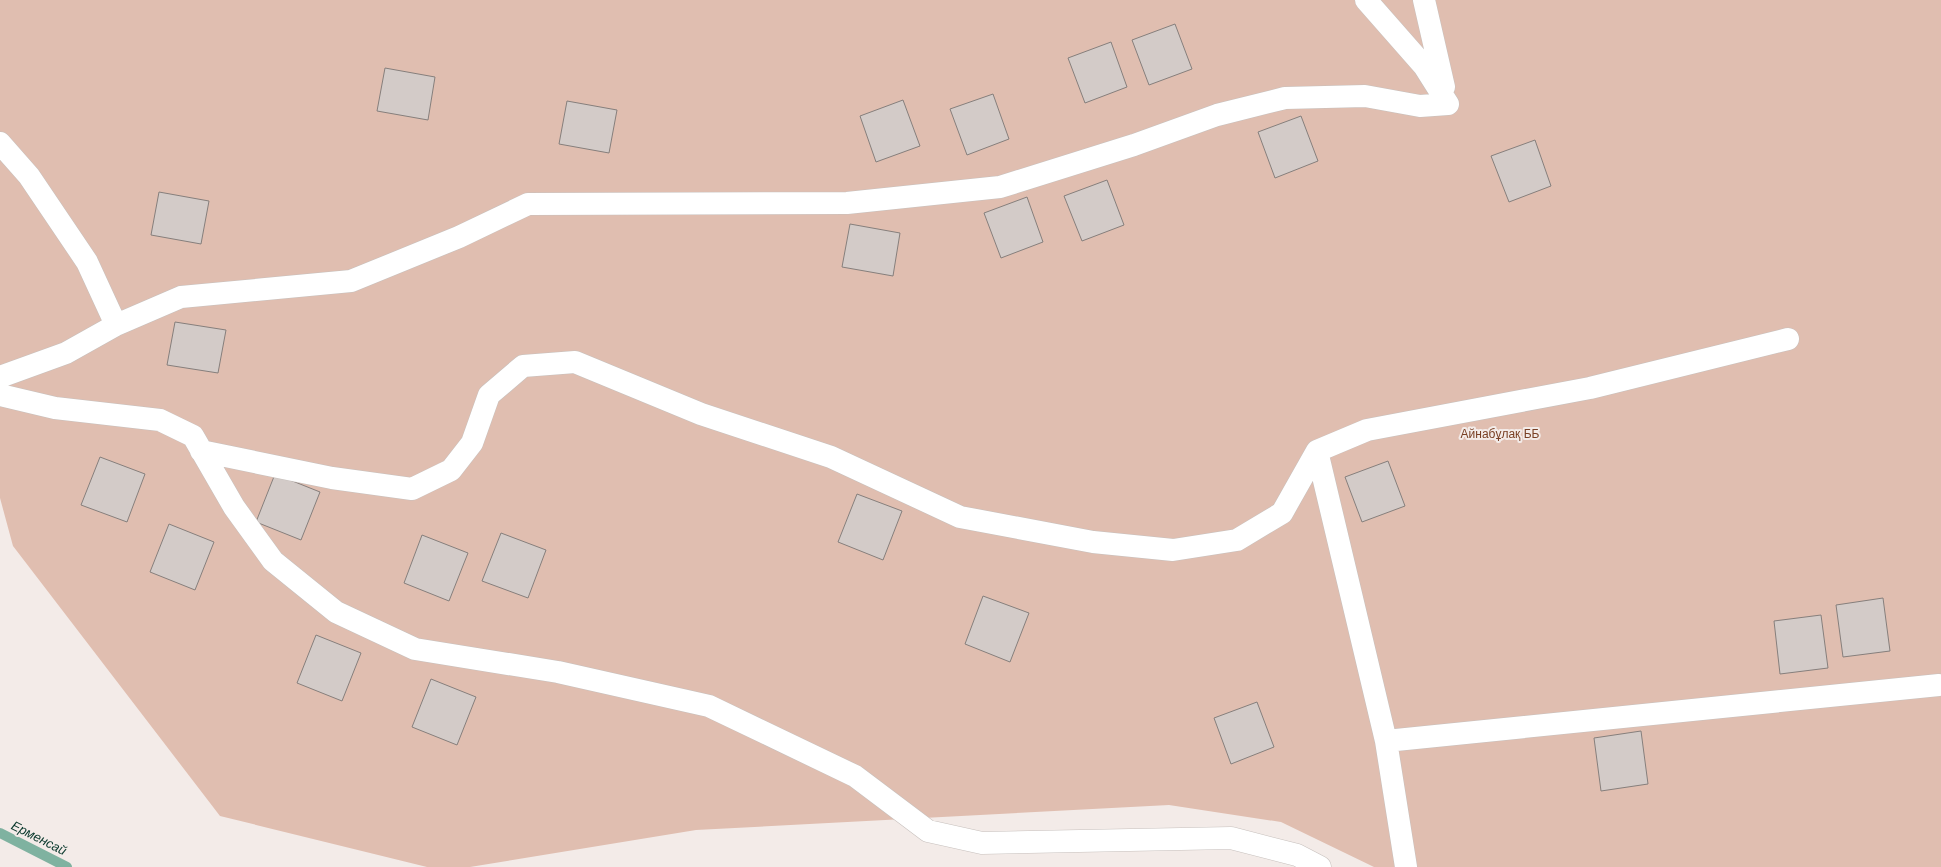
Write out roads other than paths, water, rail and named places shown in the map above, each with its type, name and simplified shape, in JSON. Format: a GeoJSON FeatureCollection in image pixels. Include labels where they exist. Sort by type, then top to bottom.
{"type":"FeatureCollection","features":[{"type":"Feature","properties":{"kind":"street"},"geometry":{"type":"LineString","coordinates":[[1366,0],[1424,66],[1448,104]]}},
{"type":"Feature","properties":{"kind":"street"},"geometry":{"type":"LineString","coordinates":[[1424,0],[1448,104]]}},
{"type":"Feature","properties":{"kind":"street"},"geometry":{"type":"LineString","coordinates":[[0,377],[66,353],[116,325],[181,297],[351,281],[459,237],[528,204],[855,202],[1000,187],[1134,145],[1217,116],[1285,98],[1365,96],[1420,106],[1448,104]]}},
{"type":"Feature","properties":{"kind":"street"},"geometry":{"type":"LineString","coordinates":[[0,143],[29,176],[87,262],[116,325]]}},
{"type":"Feature","properties":{"kind":"street"},"geometry":{"type":"LineString","coordinates":[[201,451],[332,478],[412,490],[451,470],[472,443],[489,395],[523,366],[575,362],[701,414],[832,457],[960,517],[1094,542],[1173,550],[1237,540],[1282,513],[1317,451],[1367,430],[1590,388],[1788,339]]}},
{"type":"Feature","properties":{"kind":"street"},"geometry":{"type":"LineString","coordinates":[[0,395],[55,408],[160,420],[192,436],[234,507],[273,561],[336,612],[415,649],[558,672],[709,706],[855,776],[928,831],[982,843],[1231,838],[1297,855],[1320,867]]}},
{"type":"Feature","properties":{"kind":"street"},"geometry":{"type":"LineString","coordinates":[[1317,451],[1386,741],[1406,867]]}},
{"type":"Feature","properties":{"kind":"street"},"geometry":{"type":"LineString","coordinates":[[1386,741],[1939,685]]}},
{"type":"Feature","properties":{"kind":"waterway","name":"Ерменсай"},"geometry":{"type":"LineString","coordinates":[[0,833],[67,867]]}},
{"type":"Feature","properties":{"kind":"park label","name":"Айнабұлақ ББ"},"geometry":{"type":"Point","coordinates":[1500,434]}}]}
